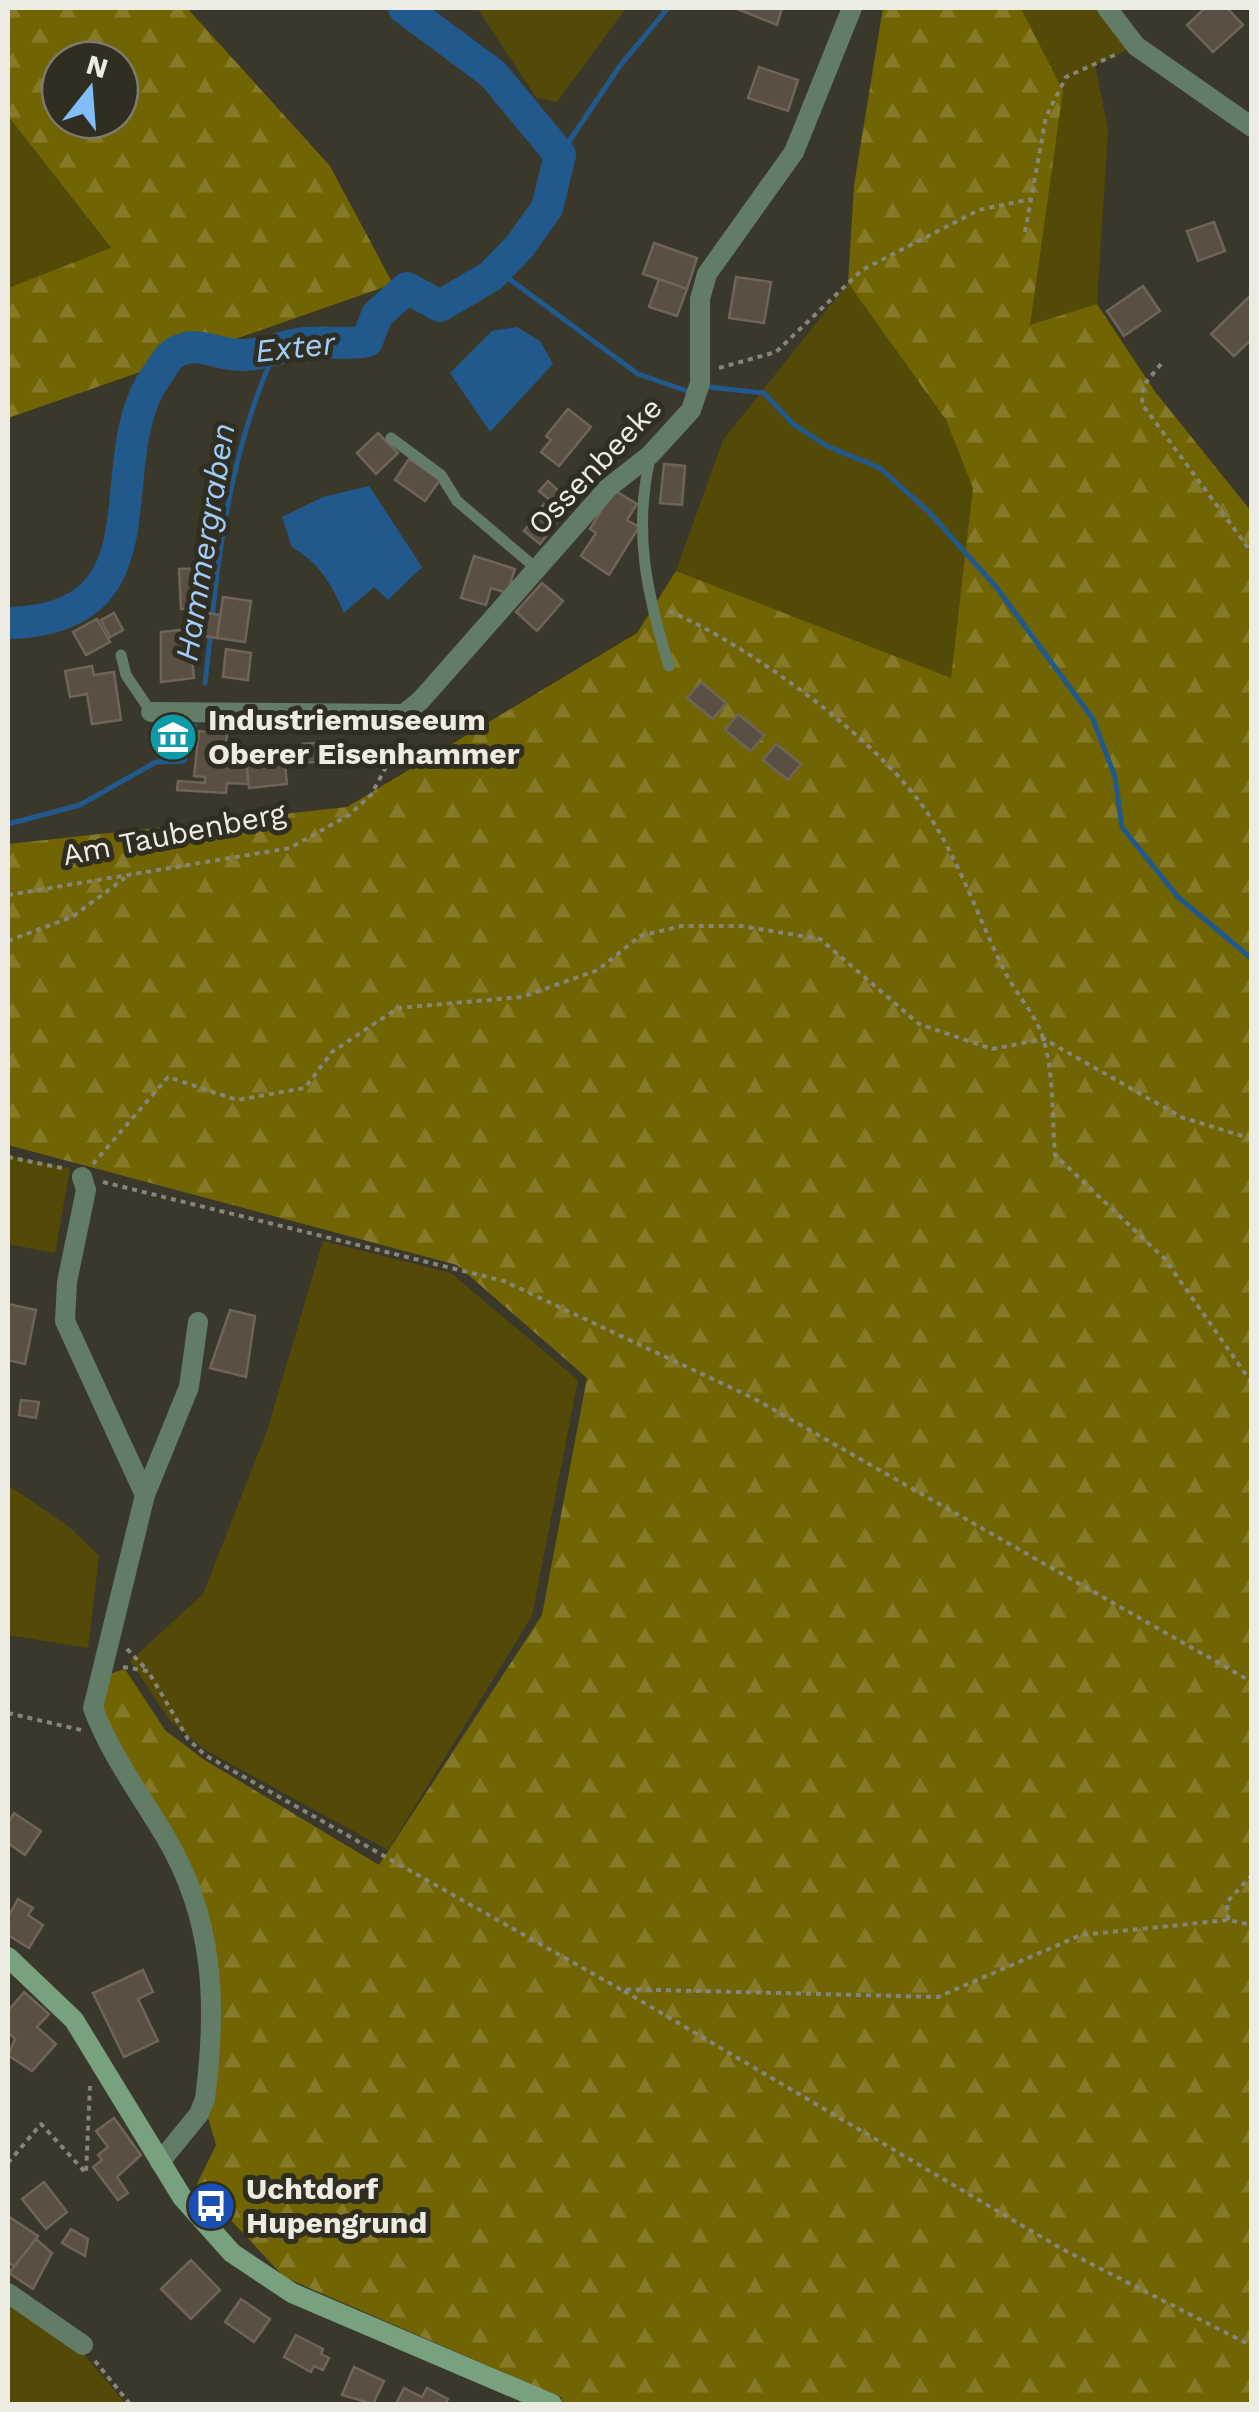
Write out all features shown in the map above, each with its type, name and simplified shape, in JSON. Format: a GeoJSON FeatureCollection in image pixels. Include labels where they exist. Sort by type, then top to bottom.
{"type":"FeatureCollection","features":[{"type":"Feature","properties":{"kind":"street","name":"Ossenbeeke"},"geometry":{"type":"LineString","coordinates":[[404,714],[489,627],[608,488],[650,455],[691,410],[700,373],[700,299],[707,274],[728,238],[794,152],[852,8]]}},
{"type":"Feature","properties":{"kind":"street"},"geometry":{"type":"LineString","coordinates":[[1107,8],[1136,46],[1252,127]]}},
{"type":"Feature","properties":{"kind":"street"},"geometry":{"type":"LineString","coordinates":[[151,712],[404,714]]}},
{"type":"Feature","properties":{"kind":"street"},"geometry":{"type":"LineString","coordinates":[[82,1177],[86,1190],[67,1282],[65,1321],[145,1496]]}},
{"type":"Feature","properties":{"kind":"street"},"geometry":{"type":"LineString","coordinates":[[160,2162],[205,2099],[213,1972],[197,1907],[168,1841],[103,1736],[93,1708],[145,1496],[189,1387],[198,1322]]}},
{"type":"Feature","properties":{"kind":"street"},"geometry":{"type":"LineString","coordinates":[[8,1957],[74,2020],[194,2215],[258,2273],[327,2309],[552,2404]]}},
{"type":"Feature","properties":{"kind":"street"},"geometry":{"type":"LineString","coordinates":[[8,2292],[83,2345]]}},
{"type":"Feature","properties":{"kind":"lane"},"geometry":{"type":"LineString","coordinates":[[391,438],[441,475],[457,501],[537,569]]}},
{"type":"Feature","properties":{"kind":"lane"},"geometry":{"type":"LineString","coordinates":[[650,455],[639,512],[642,557],[669,666]]}},
{"type":"Feature","properties":{"kind":"lane"},"geometry":{"type":"LineString","coordinates":[[121,655],[126,676],[151,712]]}},
{"type":"Feature","properties":{"kind":"path"},"geometry":{"type":"LineString","coordinates":[[1025,232],[1046,117],[1066,76],[1136,46]]}},
{"type":"Feature","properties":{"kind":"path"},"geometry":{"type":"LineString","coordinates":[[700,373],[776,352],[817,308],[862,270],[979,210],[1031,200]]}},
{"type":"Feature","properties":{"kind":"path"},"geometry":{"type":"LineString","coordinates":[[1161,364],[1143,386],[1142,404],[1252,552]]}},
{"type":"Feature","properties":{"kind":"path"},"geometry":{"type":"LineString","coordinates":[[651,603],[713,630],[790,683],[892,771],[928,813],[970,886],[1003,968],[1044,1039],[1056,1155],[1164,1258],[1252,1383]]}},
{"type":"Feature","properties":{"kind":"path","name":"Am Taubenberg"},"geometry":{"type":"LineString","coordinates":[[8,895],[290,848],[349,815],[372,795],[393,754],[404,714]]}},
{"type":"Feature","properties":{"kind":"path"},"geometry":{"type":"LineString","coordinates":[[8,941],[72,917],[128,876]]}},
{"type":"Feature","properties":{"kind":"path"},"geometry":{"type":"LineString","coordinates":[[82,1177],[168,1077],[236,1100],[305,1088],[332,1052],[398,1008],[522,997],[598,970],[640,936],[682,926],[741,926],[820,940],[919,1024],[992,1049],[1044,1039],[1181,1117],[1252,1139]]}},
{"type":"Feature","properties":{"kind":"path"},"geometry":{"type":"LineString","coordinates":[[8,1157],[504,1281],[753,1398],[1051,1564],[1252,1682]]}},
{"type":"Feature","properties":{"kind":"path"},"geometry":{"type":"LineString","coordinates":[[98,1678],[108,1668],[148,1671],[188,1739],[205,1755],[620,1989],[1062,2250],[1252,2346]]}},
{"type":"Feature","properties":{"kind":"path"},"geometry":{"type":"LineString","coordinates":[[8,1713],[103,1736]]}},
{"type":"Feature","properties":{"kind":"path"},"geometry":{"type":"LineString","coordinates":[[1228,1920],[1227,1902],[1252,1875]]}},
{"type":"Feature","properties":{"kind":"path"},"geometry":{"type":"LineString","coordinates":[[620,1989],[938,1998],[1081,1935],[1228,1920],[1252,1925]]}},
{"type":"Feature","properties":{"kind":"path"},"geometry":{"type":"LineString","coordinates":[[8,2163],[41,2124],[86,2173],[89,2086],[99,2063]]}},
{"type":"Feature","properties":{"kind":"path"},"geometry":{"type":"LineString","coordinates":[[83,2345],[130,2404]]}},
{"type":"Feature","properties":{"kind":"shaded area"},"geometry":{"type":"Polygon","coordinates":[[[477,8],[626,8],[557,102],[536,97],[477,8]]]}},
{"type":"Feature","properties":{"kind":"shaded area"},"geometry":{"type":"Polygon","coordinates":[[[1021,8],[1099,8],[1131,48],[1095,65],[1108,130],[1097,304],[1029,326],[1063,91],[1021,8]]]}},
{"type":"Feature","properties":{"kind":"shaded area"},"geometry":{"type":"Polygon","coordinates":[[[8,116],[111,249],[8,288],[8,116]]]}},
{"type":"Feature","properties":{"kind":"shaded area"},"geometry":{"type":"Polygon","coordinates":[[[848,283],[946,420],[974,489],[951,679],[676,571],[723,440],[848,283]]]}},
{"type":"Feature","properties":{"kind":"shaded area"},"geometry":{"type":"Polygon","coordinates":[[[8,1155],[70,1169],[55,1253],[8,1244],[8,1155]]]}},
{"type":"Feature","properties":{"kind":"shaded area"},"geometry":{"type":"Polygon","coordinates":[[[323,1241],[451,1273],[578,1380],[532,1616],[388,1850],[207,1751],[171,1722],[130,1661],[203,1594],[267,1431],[323,1241]]]}},
{"type":"Feature","properties":{"kind":"shaded area"},"geometry":{"type":"Polygon","coordinates":[[[8,1485],[68,1526],[99,1556],[88,1648],[8,1635],[8,1485]]]}},
{"type":"Feature","properties":{"kind":"shaded area"},"geometry":{"type":"Polygon","coordinates":[[[8,2299],[74,2343],[126,2404],[8,2404],[8,2299]]]}},
{"type":"Feature","properties":{"kind":"green space"},"geometry":{"type":"Polygon","coordinates":[[[8,8],[187,8],[330,166],[393,284],[8,418],[8,288],[111,248],[8,116],[8,8]]]}},
{"type":"Feature","properties":{"kind":"green space"},"geometry":{"type":"Polygon","coordinates":[[[883,8],[1021,8],[1063,91],[1030,325],[1097,304],[1156,393],[1251,511],[1251,2404],[561,2404],[562,2398],[284,2277],[197,2184],[216,2145],[206,2111],[210,1939],[98,1708],[103,1676],[125,1669],[165,1730],[203,1759],[379,1865],[542,1615],[587,1378],[457,1265],[8,1145],[8,844],[347,807],[637,633],[676,571],[951,678],[973,488],[946,420],[848,283],[854,185],[883,8]]]}},
{"type":"Feature","properties":{"kind":"water"},"geometry":{"type":"Polygon","coordinates":[[[517,327],[540,341],[553,364],[490,432],[450,373],[492,331],[517,327]]]}},
{"type":"Feature","properties":{"kind":"water"},"geometry":{"type":"Polygon","coordinates":[[[369,486],[422,567],[388,600],[374,587],[344,613],[324,575],[292,547],[282,517],[323,497],[369,486]]]}},
{"type":"Feature","properties":{"kind":"building"},"geometry":{"type":"Polygon","coordinates":[[[735,8],[782,8],[777,25],[735,8]]]}},
{"type":"Feature","properties":{"kind":"building"},"geometry":{"type":"Polygon","coordinates":[[[1205,8],[1227,8],[1243,25],[1213,52],[1187,25],[1205,8]]]}},
{"type":"Feature","properties":{"kind":"building"},"geometry":{"type":"Polygon","coordinates":[[[759,67],[798,80],[788,111],[748,98],[759,67]]]}},
{"type":"Feature","properties":{"kind":"building"},"geometry":{"type":"Polygon","coordinates":[[[1214,222],[1225,251],[1198,261],[1187,231],[1214,222]]]}},
{"type":"Feature","properties":{"kind":"building"},"geometry":{"type":"Polygon","coordinates":[[[654,243],[697,258],[687,289],[643,274],[654,243]]]}},
{"type":"Feature","properties":{"kind":"building"},"geometry":{"type":"Polygon","coordinates":[[[736,277],[771,282],[764,323],[729,318],[736,277]]]}},
{"type":"Feature","properties":{"kind":"building"},"geometry":{"type":"Polygon","coordinates":[[[659,279],[687,289],[677,316],[649,307],[659,279]]]}},
{"type":"Feature","properties":{"kind":"building"},"geometry":{"type":"Polygon","coordinates":[[[1143,286],[1160,311],[1124,336],[1107,311],[1143,286]]]}},
{"type":"Feature","properties":{"kind":"building"},"geometry":{"type":"Polygon","coordinates":[[[1252,294],[1252,339],[1234,356],[1211,334],[1252,294]]]}},
{"type":"Feature","properties":{"kind":"building"},"geometry":{"type":"Polygon","coordinates":[[[568,409],[591,427],[559,466],[541,452],[551,440],[546,436],[568,409]]]}},
{"type":"Feature","properties":{"kind":"building"},"geometry":{"type":"Polygon","coordinates":[[[378,433],[398,453],[376,474],[357,453],[378,433]]]}},
{"type":"Feature","properties":{"kind":"building"},"geometry":{"type":"Polygon","coordinates":[[[409,459],[440,480],[425,501],[395,480],[409,459]]]}},
{"type":"Feature","properties":{"kind":"building"},"geometry":{"type":"Polygon","coordinates":[[[664,464],[685,466],[682,505],[660,503],[664,464]]]}},
{"type":"Feature","properties":{"kind":"building"},"geometry":{"type":"Polygon","coordinates":[[[548,481],[564,496],[556,505],[539,491],[548,481]]]}},
{"type":"Feature","properties":{"kind":"building"},"geometry":{"type":"Polygon","coordinates":[[[614,490],[637,504],[627,520],[639,527],[609,575],[581,556],[596,533],[590,529],[614,490]]]}},
{"type":"Feature","properties":{"kind":"building"},"geometry":{"type":"Polygon","coordinates":[[[544,504],[561,517],[540,544],[524,531],[544,504]]]}},
{"type":"Feature","properties":{"kind":"building"},"geometry":{"type":"Polygon","coordinates":[[[474,556],[515,569],[507,593],[491,588],[486,605],[461,598],[474,556]]]}},
{"type":"Feature","properties":{"kind":"building"},"geometry":{"type":"Polygon","coordinates":[[[204,568],[206,608],[181,609],[179,569],[204,568]]]}},
{"type":"Feature","properties":{"kind":"building"},"geometry":{"type":"Polygon","coordinates":[[[542,583],[563,601],[537,631],[516,612],[542,583]]]}},
{"type":"Feature","properties":{"kind":"building"},"geometry":{"type":"Polygon","coordinates":[[[223,597],[251,601],[245,642],[217,638],[223,597]]]}},
{"type":"Feature","properties":{"kind":"building"},"geometry":{"type":"Polygon","coordinates":[[[201,612],[220,615],[217,638],[198,635],[201,612]]]}},
{"type":"Feature","properties":{"kind":"building"},"geometry":{"type":"Polygon","coordinates":[[[114,613],[123,630],[110,637],[101,620],[114,613]]]}},
{"type":"Feature","properties":{"kind":"building"},"geometry":{"type":"Polygon","coordinates":[[[97,619],[110,642],[86,655],[73,632],[97,619]]]}},
{"type":"Feature","properties":{"kind":"building"},"geometry":{"type":"Polygon","coordinates":[[[189,629],[194,678],[161,682],[161,632],[189,629]]]}},
{"type":"Feature","properties":{"kind":"building"},"geometry":{"type":"Polygon","coordinates":[[[226,649],[251,653],[248,680],[223,677],[226,649]]]}},
{"type":"Feature","properties":{"kind":"building"},"geometry":{"type":"Polygon","coordinates":[[[92,666],[94,675],[114,672],[121,720],[92,724],[87,694],[70,697],[65,671],[92,666]]]}},
{"type":"Feature","properties":{"kind":"building"},"geometry":{"type":"Polygon","coordinates":[[[701,682],[726,703],[713,719],[687,698],[701,682]]]}},
{"type":"Feature","properties":{"kind":"building"},"geometry":{"type":"Polygon","coordinates":[[[738,714],[764,735],[751,751],[725,730],[738,714]]]}},
{"type":"Feature","properties":{"kind":"building","name":"Industriemuseeum Oberer Eisenhammer"},"geometry":{"type":"Polygon","coordinates":[[[166,719],[189,725],[181,756],[158,750],[166,719]]]}},
{"type":"Feature","properties":{"kind":"building"},"geometry":{"type":"Polygon","coordinates":[[[199,731],[227,734],[225,756],[246,758],[248,784],[227,783],[226,793],[177,790],[178,781],[205,783],[205,777],[194,776],[199,731]]]}},
{"type":"Feature","properties":{"kind":"building"},"geometry":{"type":"Polygon","coordinates":[[[336,741],[338,760],[305,763],[303,744],[336,741]]]}},
{"type":"Feature","properties":{"kind":"building"},"geometry":{"type":"Polygon","coordinates":[[[776,744],[801,764],[788,780],[763,760],[776,744]]]}},
{"type":"Feature","properties":{"kind":"building"},"geometry":{"type":"Polygon","coordinates":[[[284,754],[287,784],[249,788],[246,758],[284,754]]]}},
{"type":"Feature","properties":{"kind":"building"},"geometry":{"type":"Polygon","coordinates":[[[8,1304],[36,1310],[25,1364],[8,1360],[8,1304]]]}},
{"type":"Feature","properties":{"kind":"building"},"geometry":{"type":"Polygon","coordinates":[[[230,1310],[255,1316],[246,1377],[210,1368],[230,1310]]]}},
{"type":"Feature","properties":{"kind":"building"},"geometry":{"type":"Polygon","coordinates":[[[21,1400],[39,1402],[36,1418],[19,1415],[21,1400]]]}},
{"type":"Feature","properties":{"kind":"building"},"geometry":{"type":"Polygon","coordinates":[[[14,1813],[41,1831],[25,1855],[8,1843],[8,1823],[14,1813]]]}},
{"type":"Feature","properties":{"kind":"building"},"geometry":{"type":"Polygon","coordinates":[[[18,1899],[33,1908],[28,1915],[43,1925],[29,1948],[8,1935],[8,1917],[18,1899]]]}},
{"type":"Feature","properties":{"kind":"building"},"geometry":{"type":"Polygon","coordinates":[[[143,1970],[153,1992],[138,1999],[158,2041],[124,2057],[93,1993],[143,1970]]]}},
{"type":"Feature","properties":{"kind":"building"},"geometry":{"type":"Polygon","coordinates":[[[24,1992],[49,2014],[37,2027],[56,2044],[32,2071],[8,2055],[15,2039],[8,2032],[8,2011],[24,1992]]]}},
{"type":"Feature","properties":{"kind":"building"},"geometry":{"type":"Polygon","coordinates":[[[114,2118],[141,2155],[117,2177],[128,2193],[118,2200],[93,2167],[102,2160],[98,2155],[108,2147],[96,2131],[114,2118]]]}},
{"type":"Feature","properties":{"kind":"building"},"geometry":{"type":"Polygon","coordinates":[[[44,2182],[67,2212],[46,2229],[22,2199],[44,2182]]]}},
{"type":"Feature","properties":{"kind":"building"},"geometry":{"type":"Polygon","coordinates":[[[8,2216],[38,2236],[17,2268],[8,2262],[8,2216]]]}},
{"type":"Feature","properties":{"kind":"building"},"geometry":{"type":"Polygon","coordinates":[[[71,2229],[88,2239],[85,2256],[62,2243],[71,2229]]]}},
{"type":"Feature","properties":{"kind":"building"},"geometry":{"type":"Polygon","coordinates":[[[36,2239],[52,2253],[33,2289],[9,2273],[36,2239]]]}},
{"type":"Feature","properties":{"kind":"building"},"geometry":{"type":"Polygon","coordinates":[[[191,2260],[220,2290],[191,2319],[161,2289],[191,2260]]]}},
{"type":"Feature","properties":{"kind":"building"},"geometry":{"type":"Polygon","coordinates":[[[241,2299],[270,2319],[254,2342],[225,2322],[241,2299]]]}},
{"type":"Feature","properties":{"kind":"building"},"geometry":{"type":"Polygon","coordinates":[[[296,2335],[323,2349],[321,2354],[329,2358],[323,2370],[314,2366],[311,2372],[284,2357],[296,2335]]]}},
{"type":"Feature","properties":{"kind":"building"},"geometry":{"type":"Polygon","coordinates":[[[354,2367],[384,2381],[373,2404],[342,2395],[354,2367]]]}},
{"type":"Feature","properties":{"kind":"building"},"geometry":{"type":"Polygon","coordinates":[[[404,2388],[422,2397],[427,2388],[448,2399],[445,2404],[396,2404],[404,2388]]]}},
{"type":"Feature","properties":{"kind":"waterway","name":"Exter"},"geometry":{"type":"LineString","coordinates":[[8,623],[60,615],[94,594],[113,564],[140,407],[171,355],[192,347],[247,355],[306,343],[367,341],[377,315],[407,288],[440,306],[491,276],[519,247],[547,208],[560,155],[493,74],[404,8]]}},
{"type":"Feature","properties":{"kind":"waterway"},"geometry":{"type":"LineString","coordinates":[[560,155],[619,67],[668,8]]}},
{"type":"Feature","properties":{"kind":"waterway"},"geometry":{"type":"LineString","coordinates":[[497,270],[638,374],[690,392]]}},
{"type":"Feature","properties":{"kind":"waterway","name":"Hammergraben"},"geometry":{"type":"LineString","coordinates":[[212,620],[232,484],[250,417],[274,354]]}},
{"type":"Feature","properties":{"kind":"waterway"},"geometry":{"type":"LineString","coordinates":[[708,387],[764,393],[793,424],[827,446],[880,468],[929,512],[997,588],[1093,719],[1115,777],[1122,827],[1178,897],[1252,959]]}},
{"type":"Feature","properties":{"kind":"waterway","name":"Hammergraben"},"geometry":{"type":"LineString","coordinates":[[205,683],[211,631]]}},
{"type":"Feature","properties":{"kind":"waterway","name":"Hammergraben"},"geometry":{"type":"LineString","coordinates":[[8,824],[80,805],[156,762],[184,761],[195,726]]}},
{"type":"Feature","properties":{"kind":"place","name":"Industriemuseeum Oberer Eisenhammer"},"geometry":{"type":"Point","coordinates":[173,737]}},
{"type":"Feature","properties":{"kind":"place","name":"Uchtdorf Hupengrund"},"geometry":{"type":"Point","coordinates":[211,2206]}}]}
